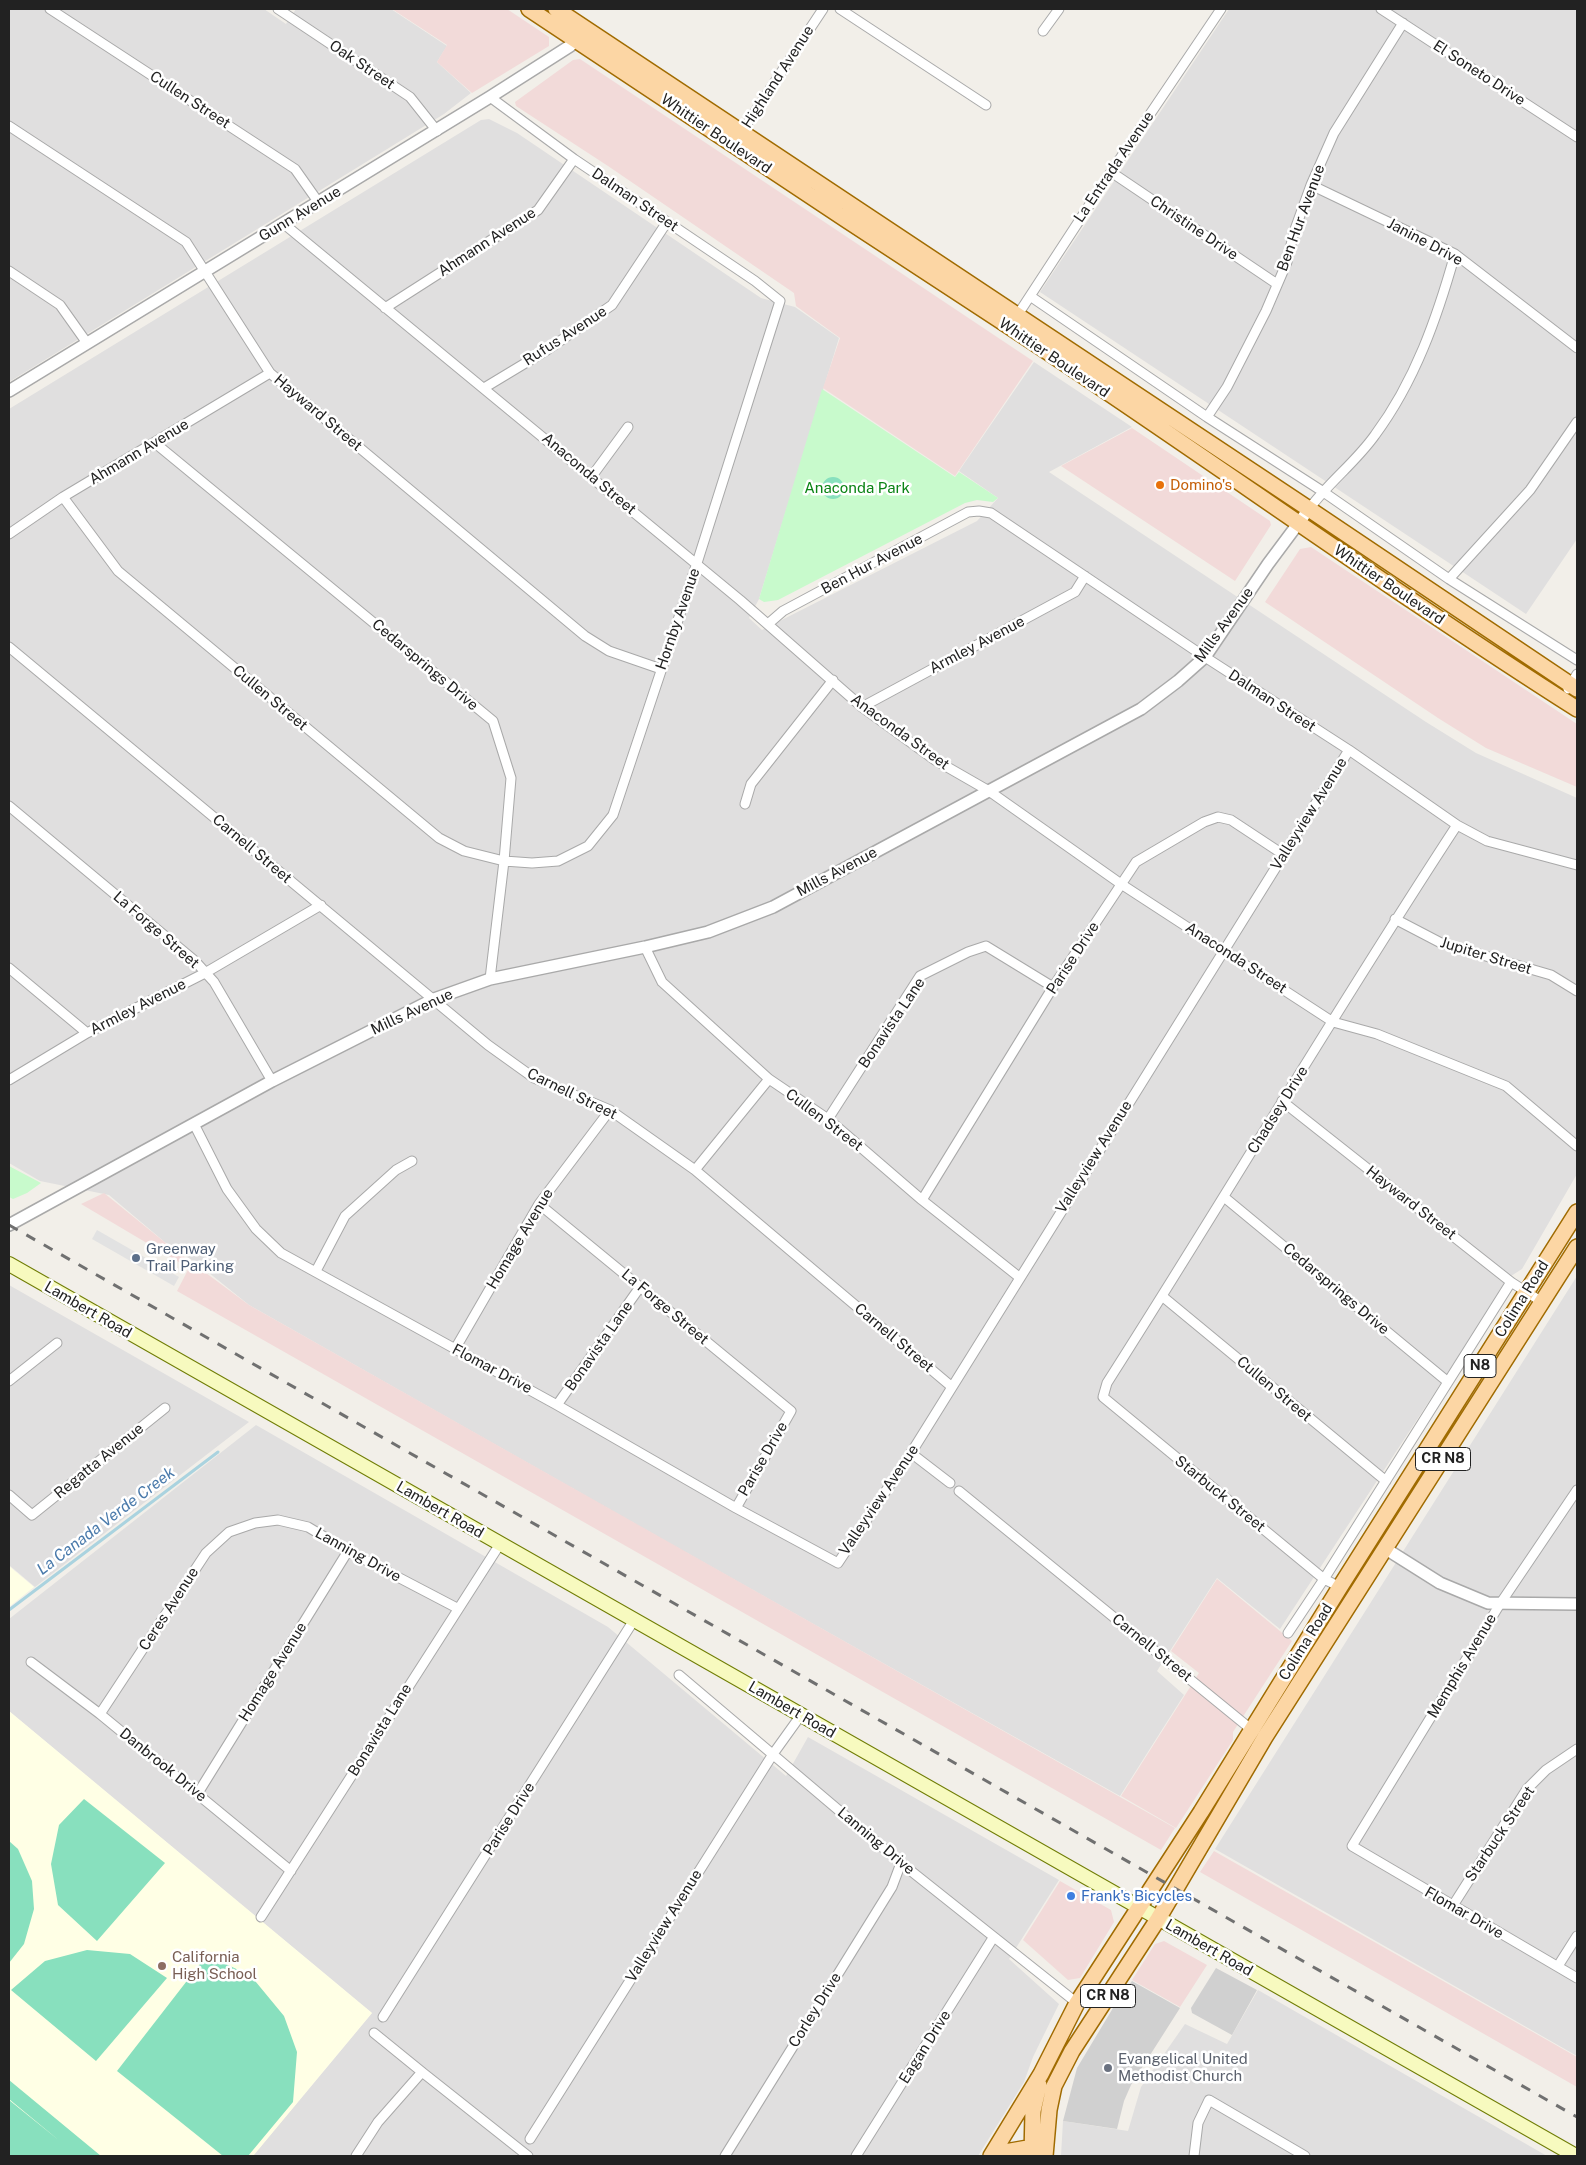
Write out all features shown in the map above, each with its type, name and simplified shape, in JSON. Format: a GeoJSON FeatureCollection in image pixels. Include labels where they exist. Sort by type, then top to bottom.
{"type":"FeatureCollection","features":[{"type":"Feature","properties":{"kind":"main road","name":"Whittier Boulevard"},"geometry":{"type":"LineString","coordinates":[[529,9],[581,35],[742,131],[1298,523],[1577,709]]}},
{"type":"Feature","properties":{"kind":"main road","name":"Whittier Boulevard"},"geometry":{"type":"LineString","coordinates":[[556,9],[581,35],[733,146],[1014,321],[1309,509],[1575,683]]}},
{"type":"Feature","properties":{"kind":"main road","name":"Colima Road"},"geometry":{"type":"LineString","coordinates":[[1041,2074],[1077,2003],[1138,1907],[1179,1848],[1340,1587],[1577,1212]]}},
{"type":"Feature","properties":{"kind":"main road","name":"Colima Road"},"geometry":{"type":"LineString","coordinates":[[1038,2151],[1054,2086],[1072,2051],[1158,1919],[1265,1737],[1577,1247]]}},
{"type":"Feature","properties":{"kind":"main road","name":"Lambert Road"},"geometry":{"type":"LineString","coordinates":[[9,1264],[1576,2156]]}},
{"type":"Feature","properties":{"kind":"main road"},"geometry":{"type":"LineString","coordinates":[[1340,1587],[1355,1596]]}},
{"type":"Feature","properties":{"kind":"main road"},"geometry":{"type":"LineString","coordinates":[[1252,1730],[1265,1737]]}},
{"type":"Feature","properties":{"kind":"main road"},"geometry":{"type":"LineString","coordinates":[[991,2156],[1041,2074]]}},
{"type":"Feature","properties":{"kind":"main road","name":"CR N8"},"geometry":{"type":"LineString","coordinates":[[1038,2151],[1033,2111],[1041,2074]]}},
{"type":"Feature","properties":{"kind":"main road"},"geometry":{"type":"LineString","coordinates":[[1001,2156],[1005,2152],[1038,2151]]}},
{"type":"Feature","properties":{"kind":"street","name":"Cullen Street"},"geometry":{"type":"LineString","coordinates":[[50,9],[295,169],[320,203]]}},
{"type":"Feature","properties":{"kind":"street","name":"Oak Street"},"geometry":{"type":"LineString","coordinates":[[278,9],[410,98],[437,131]]}},
{"type":"Feature","properties":{"kind":"street","name":"Highland Avenue"},"geometry":{"type":"LineString","coordinates":[[733,146],[823,9]]}},
{"type":"Feature","properties":{"kind":"street"},"geometry":{"type":"LineString","coordinates":[[840,9],[986,105]]}},
{"type":"Feature","properties":{"kind":"street"},"geometry":{"type":"LineString","coordinates":[[1043,31],[1059,9]]}},
{"type":"Feature","properties":{"kind":"street","name":"La Entrada Avenue"},"geometry":{"type":"LineString","coordinates":[[1014,321],[1111,172],[1221,9]]}},
{"type":"Feature","properties":{"kind":"street","name":"El Soneto Drive"},"geometry":{"type":"LineString","coordinates":[[1381,9],[1577,137]]}},
{"type":"Feature","properties":{"kind":"street","name":"Ben Hur Avenue"},"geometry":{"type":"LineString","coordinates":[[1207,417],[1254,336],[1287,262],[1294,232],[1311,185],[1334,133],[1403,24]]}},
{"type":"Feature","properties":{"kind":"street","name":"Gunn Avenue"},"geometry":{"type":"LineString","coordinates":[[9,391],[437,131],[490,98],[581,35]]}},
{"type":"Feature","properties":{"kind":"street","name":"Dalman Street"},"geometry":{"type":"LineString","coordinates":[[490,98],[574,159],[755,281],[780,301]]}},
{"type":"Feature","properties":{"kind":"street","name":"Hayward Street"},"geometry":{"type":"LineString","coordinates":[[9,126],[186,242],[204,273],[270,373],[585,636],[609,651],[661,668]]}},
{"type":"Feature","properties":{"kind":"street","name":"Ahmann Avenue"},"geometry":{"type":"LineString","coordinates":[[385,308],[538,210],[574,159]]}},
{"type":"Feature","properties":{"kind":"street","name":"Christine Drive"},"geometry":{"type":"LineString","coordinates":[[1111,172],[1277,284]]}},
{"type":"Feature","properties":{"kind":"street","name":"Janine Drive"},"geometry":{"type":"LineString","coordinates":[[1311,185],[1455,254],[1577,348]]}},
{"type":"Feature","properties":{"kind":"street","name":"Rufus Avenue"},"geometry":{"type":"LineString","coordinates":[[484,388],[547,350],[612,305],[668,222]]}},
{"type":"Feature","properties":{"kind":"street","name":"Anaconda Street"},"geometry":{"type":"LineString","coordinates":[[284,224],[592,476],[768,624],[862,707],[935,760],[989,791],[1121,884],[1333,1022],[1377,1034],[1506,1086],[1577,1146]]}},
{"type":"Feature","properties":{"kind":"street","name":"Mills Avenue"},"geometry":{"type":"LineString","coordinates":[[9,1225],[272,1081],[434,998],[490,979],[708,932],[773,907],[1141,709],[1178,681],[1204,657],[1268,564],[1322,491],[1360,454],[1376,434],[1422,353],[1436,318],[1455,254]]}},
{"type":"Feature","properties":{"kind":"street"},"geometry":{"type":"LineString","coordinates":[[9,271],[60,305],[87,343]]}},
{"type":"Feature","properties":{"kind":"street"},"geometry":{"type":"LineString","coordinates":[[1030,296],[1207,417],[1322,491],[1449,579],[1577,660]]}},
{"type":"Feature","properties":{"kind":"street","name":"Hornby Avenue"},"geometry":{"type":"LineString","coordinates":[[504,860],[532,863],[558,861],[588,846],[613,815],[780,301]]}},
{"type":"Feature","properties":{"kind":"street","name":"Ahmann Avenue"},"geometry":{"type":"LineString","coordinates":[[9,534],[63,497],[270,373]]}},
{"type":"Feature","properties":{"kind":"street"},"geometry":{"type":"LineString","coordinates":[[1449,579],[1530,490],[1577,422]]}},
{"type":"Feature","properties":{"kind":"street"},"geometry":{"type":"LineString","coordinates":[[592,476],[628,427]]}},
{"type":"Feature","properties":{"kind":"street","name":"Cedarsprings Drive"},"geometry":{"type":"LineString","coordinates":[[155,443],[493,721],[511,778],[504,860],[490,979]]}},
{"type":"Feature","properties":{"kind":"street","name":"Cullen Street"},"geometry":{"type":"LineString","coordinates":[[63,497],[118,571],[416,820],[439,838],[464,851],[504,860]]}},
{"type":"Feature","properties":{"kind":"street","name":"Ben Hur Avenue"},"geometry":{"type":"LineString","coordinates":[[768,624],[783,611],[968,512],[979,511]]}},
{"type":"Feature","properties":{"kind":"street","name":"Dalman Street"},"geometry":{"type":"LineString","coordinates":[[979,511],[991,512],[1204,657],[1349,750],[1457,825],[1487,841],[1577,865]]}},
{"type":"Feature","properties":{"kind":"street","name":"Armley Avenue"},"geometry":{"type":"LineString","coordinates":[[862,707],[1075,592],[1085,576]]}},
{"type":"Feature","properties":{"kind":"street","name":"Carnell Street"},"geometry":{"type":"LineString","coordinates":[[9,647],[434,998],[488,1045],[534,1078],[610,1110],[695,1170],[952,1387]]}},
{"type":"Feature","properties":{"kind":"street"},"geometry":{"type":"LineString","coordinates":[[745,804],[751,784],[833,680]]}},
{"type":"Feature","properties":{"kind":"street"},"geometry":{"type":"LineString","coordinates":[[1562,700],[1575,683]]}},
{"type":"Feature","properties":{"kind":"street","name":"Valleyview Avenue"},"geometry":{"type":"LineString","coordinates":[[838,1563],[911,1453],[1349,750]]}},
{"type":"Feature","properties":{"kind":"street","name":"La Forge Street"},"geometry":{"type":"LineString","coordinates":[[9,806],[180,948],[214,982],[272,1081]]}},
{"type":"Feature","properties":{"kind":"street","name":"Parise Drive"},"geometry":{"type":"LineString","coordinates":[[922,1200],[1054,987],[1136,862],[1204,822],[1218,817],[1231,820],[1284,855]]}},
{"type":"Feature","properties":{"kind":"street","name":"Chadsey Drive"},"geometry":{"type":"LineString","coordinates":[[1103,1397],[1107,1383],[1333,1022],[1395,919],[1457,825]]}},
{"type":"Feature","properties":{"kind":"street","name":"Armley Avenue"},"geometry":{"type":"LineString","coordinates":[[9,1080],[86,1033],[205,973],[321,905]]}},
{"type":"Feature","properties":{"kind":"street","name":"Jupiter Street"},"geometry":{"type":"LineString","coordinates":[[1395,919],[1441,943],[1551,975],[1577,991]]}},
{"type":"Feature","properties":{"kind":"street","name":"Bonavista Lane"},"geometry":{"type":"LineString","coordinates":[[828,1119],[920,976],[968,952],[986,946],[1054,987]]}},
{"type":"Feature","properties":{"kind":"street","name":"Cullen Street"},"geometry":{"type":"LineString","coordinates":[[645,947],[662,982],[769,1079],[828,1119],[922,1200],[1019,1277]]}},
{"type":"Feature","properties":{"kind":"street"},"geometry":{"type":"LineString","coordinates":[[9,968],[86,1033]]}},
{"type":"Feature","properties":{"kind":"street"},"geometry":{"type":"LineString","coordinates":[[695,1170],[769,1079]]}},
{"type":"Feature","properties":{"kind":"street","name":"Hayward Street"},"geometry":{"type":"LineString","coordinates":[[1282,1101],[1511,1282],[1542,1302]]}},
{"type":"Feature","properties":{"kind":"street","name":"Homage Avenue"},"geometry":{"type":"LineString","coordinates":[[455,1349],[539,1204],[610,1110]]}},
{"type":"Feature","properties":{"kind":"street","name":"Flomar Drive"},"geometry":{"type":"LineString","coordinates":[[194,1124],[227,1189],[256,1229],[281,1253],[558,1404],[736,1508],[838,1563]]}},
{"type":"Feature","properties":{"kind":"street"},"geometry":{"type":"LineString","coordinates":[[316,1271],[345,1216],[396,1170],[412,1161]]}},
{"type":"Feature","properties":{"kind":"street","name":"Cedarsprings Drive"},"geometry":{"type":"LineString","coordinates":[[1224,1197],[1448,1382]]}},
{"type":"Feature","properties":{"kind":"street","name":"La Forge Street"},"geometry":{"type":"LineString","coordinates":[[539,1204],[791,1411]]}},
{"type":"Feature","properties":{"kind":"street"},"geometry":{"type":"LineString","coordinates":[[1288,1632],[1324,1579],[1511,1282]]}},
{"type":"Feature","properties":{"kind":"street","name":"Bonavista Lane"},"geometry":{"type":"LineString","coordinates":[[558,1404],[640,1287]]}},
{"type":"Feature","properties":{"kind":"street","name":"Cullen Street"},"geometry":{"type":"LineString","coordinates":[[1162,1296],[1386,1481]]}},
{"type":"Feature","properties":{"kind":"street"},"geometry":{"type":"LineString","coordinates":[[9,1381],[57,1343]]}},
{"type":"Feature","properties":{"kind":"street","name":"Starbuck Street"},"geometry":{"type":"LineString","coordinates":[[1103,1397],[1324,1579],[1340,1587]]}},
{"type":"Feature","properties":{"kind":"street","name":"Regatta Avenue"},"geometry":{"type":"LineString","coordinates":[[9,1494],[32,1514],[165,1408]]}},
{"type":"Feature","properties":{"kind":"street","name":"Parise Drive"},"geometry":{"type":"LineString","coordinates":[[736,1508],[791,1411]]}},
{"type":"Feature","properties":{"kind":"street"},"geometry":{"type":"LineString","coordinates":[[911,1453],[950,1483]]}},
{"type":"Feature","properties":{"kind":"street","name":"Carnell Street"},"geometry":{"type":"LineString","coordinates":[[959,1491],[1252,1730]]}},
{"type":"Feature","properties":{"kind":"street","name":"Memphis Avenue"},"geometry":{"type":"LineString","coordinates":[[1352,1846],[1500,1604],[1577,1491]]}},
{"type":"Feature","properties":{"kind":"street","name":"Lanning Drive"},"geometry":{"type":"LineString","coordinates":[[254,1523],[278,1520],[308,1527],[348,1551],[457,1608]]}},
{"type":"Feature","properties":{"kind":"street","name":"Ceres Avenue"},"geometry":{"type":"LineString","coordinates":[[100,1714],[206,1553],[229,1532],[254,1523]]}},
{"type":"Feature","properties":{"kind":"street"},"geometry":{"type":"LineString","coordinates":[[1372,1539],[1440,1583],[1488,1603],[1577,1604]]}},
{"type":"Feature","properties":{"kind":"street","name":"Bonavista Lane"},"geometry":{"type":"LineString","coordinates":[[260,1917],[291,1872],[457,1608],[500,1544]]}},
{"type":"Feature","properties":{"kind":"street","name":"Homage Avenue"},"geometry":{"type":"LineString","coordinates":[[198,1793],[348,1551]]}},
{"type":"Feature","properties":{"kind":"street","name":"Parise Drive"},"geometry":{"type":"LineString","coordinates":[[383,2017],[634,1620]]}},
{"type":"Feature","properties":{"kind":"street","name":"Danbrook Drive"},"geometry":{"type":"LineString","coordinates":[[31,1662],[100,1714],[198,1793],[291,1872]]}},
{"type":"Feature","properties":{"kind":"street","name":"Lanning Drive"},"geometry":{"type":"LineString","coordinates":[[679,1675],[901,1862],[1077,2003]]}},
{"type":"Feature","properties":{"kind":"street","name":"Valleyview Avenue"},"geometry":{"type":"LineString","coordinates":[[530,2139],[773,1754],[801,1715]]}},
{"type":"Feature","properties":{"kind":"street","name":"Starbuck Street"},"geometry":{"type":"LineString","coordinates":[[1452,1906],[1527,1790],[1546,1770],[1577,1749]]}},
{"type":"Feature","properties":{"kind":"street","name":"Flomar Drive"},"geometry":{"type":"LineString","coordinates":[[1352,1846],[1577,1978]]}},
{"type":"Feature","properties":{"kind":"street","name":"Corley Drive"},"geometry":{"type":"LineString","coordinates":[[725,2156],[892,1888],[901,1862]]}},
{"type":"Feature","properties":{"kind":"street"},"geometry":{"type":"LineString","coordinates":[[1558,1966],[1577,1936]]}},
{"type":"Feature","properties":{"kind":"street","name":"Eagan Drive"},"geometry":{"type":"LineString","coordinates":[[856,2156],[994,1938]]}},
{"type":"Feature","properties":{"kind":"street"},"geometry":{"type":"LineString","coordinates":[[374,2032],[528,2156]]}},
{"type":"Feature","properties":{"kind":"street"},"geometry":{"type":"LineString","coordinates":[[356,2156],[378,2122],[422,2072]]}},
{"type":"Feature","properties":{"kind":"street"},"geometry":{"type":"LineString","coordinates":[[1194,2156],[1198,2123],[1209,2100],[1304,2156]]}},
{"type":"Feature","properties":{"kind":"shaded area"},"geometry":{"type":"Polygon","coordinates":[[[9,9],[264,9],[286,24],[296,9],[391,9],[447,46],[437,62],[471,93],[444,114],[9,382],[9,9]]]}},
{"type":"Feature","properties":{"kind":"shaded area"},"geometry":{"type":"Polygon","coordinates":[[[392,9],[507,9],[549,37],[549,46],[472,93],[437,62],[447,45],[392,9]]]}},
{"type":"Feature","properties":{"kind":"shaded area"},"geometry":{"type":"Polygon","coordinates":[[[1229,9],[1577,9],[1577,539],[1526,614],[1040,292],[1229,9]]]}},
{"type":"Feature","properties":{"kind":"shaded area"},"geometry":{"type":"Polygon","coordinates":[[[580,59],[1033,361],[955,476],[823,388],[840,338],[796,306],[794,293],[608,166],[516,106],[515,102],[573,60],[580,59]]]}},
{"type":"Feature","properties":{"kind":"shaded area"},"geometry":{"type":"Polygon","coordinates":[[[489,119],[517,133],[761,298],[795,307],[839,338],[759,599],[749,618],[762,630],[977,521],[998,498],[959,471],[1034,362],[1132,427],[1049,472],[1426,722],[1476,753],[1577,798],[1577,1174],[1522,1269],[1511,1276],[1280,1629],[1217,1578],[1157,1671],[1184,1695],[1120,1796],[249,1305],[198,1264],[167,1244],[109,1195],[40,1181],[9,1163],[9,409],[481,120],[489,119]]]}},
{"type":"Feature","properties":{"kind":"shaded area"},"geometry":{"type":"Polygon","coordinates":[[[1132,428],[1270,521],[1271,525],[1235,581],[1061,466],[1132,428]]]}},
{"type":"Feature","properties":{"kind":"shaded area"},"geometry":{"type":"Polygon","coordinates":[[[1311,547],[1577,724],[1577,787],[1486,748],[1265,602],[1300,549],[1311,547]]]}},
{"type":"Feature","properties":{"kind":"shaded area"},"geometry":{"type":"Polygon","coordinates":[[[104,1193],[167,1244],[249,1305],[1175,1828],[1161,1850],[177,1291],[189,1268],[81,1204],[104,1193]]]}},
{"type":"Feature","properties":{"kind":"shaded area","name":"Greenway Trail Parking"},"geometry":{"type":"Polygon","coordinates":[[[97,1230],[179,1277],[174,1286],[92,1239],[97,1230]]]}},
{"type":"Feature","properties":{"kind":"shaded area"},"geometry":{"type":"Polygon","coordinates":[[[1577,1276],[1577,2056],[1215,1849],[1577,1276]]]}},
{"type":"Feature","properties":{"kind":"shaded area"},"geometry":{"type":"Polygon","coordinates":[[[9,1285],[249,1422],[35,1587],[9,1565],[9,1285]]]}},
{"type":"Feature","properties":{"kind":"shaded area"},"geometry":{"type":"Polygon","coordinates":[[[256,1425],[608,1627],[786,1776],[808,1737],[1059,1880],[1009,1959],[1059,2004],[1033,2057],[1024,2082],[978,2156],[253,2156],[372,2013],[9,1711],[9,1619],[256,1425]]]}},
{"type":"Feature","properties":{"kind":"shaded area"},"geometry":{"type":"Polygon","coordinates":[[[9,1566],[34,1587],[9,1607],[9,1566]]]}},
{"type":"Feature","properties":{"kind":"shaded area"},"geometry":{"type":"Polygon","coordinates":[[[1217,1579],[1292,1641],[1233,1732],[1233,1740],[1176,1828],[1121,1796],[1199,1673],[1171,1651],[1217,1579]]]}},
{"type":"Feature","properties":{"kind":"shaded area","name":"California High School"},"geometry":{"type":"Polygon","coordinates":[[[9,1711],[372,2013],[253,2156],[9,2156],[9,1711]]]}},
{"type":"Feature","properties":{"kind":"shaded area"},"geometry":{"type":"Polygon","coordinates":[[[1214,1851],[1577,2057],[1577,2087],[1200,1872],[1214,1851]]]}},
{"type":"Feature","properties":{"kind":"shaded area"},"geometry":{"type":"Polygon","coordinates":[[[1060,1881],[1111,1910],[1114,1922],[1080,1978],[1068,1980],[1023,1940],[1060,1881]]]}},
{"type":"Feature","properties":{"kind":"shaded area"},"geometry":{"type":"Polygon","coordinates":[[[1164,1941],[1207,1965],[1180,2007],[1132,1980],[1155,1944],[1164,1941]]]}},
{"type":"Feature","properties":{"kind":"shaded area"},"geometry":{"type":"Polygon","coordinates":[[[1216,1968],[1257,1990],[1232,2035],[1192,2013],[1191,2008],[1216,1968]]]}},
{"type":"Feature","properties":{"kind":"shaded area"},"geometry":{"type":"Polygon","coordinates":[[[1132,1981],[1180,2008],[1131,2085],[1124,2101],[1117,2129],[1063,2121],[1077,2068],[1119,1998],[1132,1981]]]}},
{"type":"Feature","properties":{"kind":"shaded area"},"geometry":{"type":"Polygon","coordinates":[[[1258,1990],[1547,2156],[1061,2156],[1063,2121],[1128,2131],[1141,2087],[1185,2024],[1227,2044],[1258,1990]]]}},
{"type":"Feature","properties":{"kind":"green space","name":"Anaconda Park"},"geometry":{"type":"Polygon","coordinates":[[[822,389],[955,477],[959,472],[998,498],[993,502],[977,500],[965,503],[778,600],[764,602],[759,599],[822,389]]]}},
{"type":"Feature","properties":{"kind":"green space"},"geometry":{"type":"Polygon","coordinates":[[[833,477],[841,480],[844,488],[841,496],[833,499],[825,496],[822,488],[825,480],[833,477]]]}},
{"type":"Feature","properties":{"kind":"green space"},"geometry":{"type":"Polygon","coordinates":[[[9,1166],[41,1183],[27,1193],[13,1199],[9,1197],[9,1166]]]}},
{"type":"Feature","properties":{"kind":"green space"},"geometry":{"type":"Polygon","coordinates":[[[84,1799],[165,1863],[97,1941],[58,1905],[51,1864],[59,1825],[84,1799]]]}},
{"type":"Feature","properties":{"kind":"green space"},"geometry":{"type":"Polygon","coordinates":[[[9,1841],[18,1849],[32,1881],[34,1909],[24,1944],[9,1963],[9,1841]]]}},
{"type":"Feature","properties":{"kind":"green space"},"geometry":{"type":"Polygon","coordinates":[[[87,1950],[130,1954],[167,1978],[96,2061],[11,1990],[45,1961],[87,1950]]]}},
{"type":"Feature","properties":{"kind":"green space"},"geometry":{"type":"Polygon","coordinates":[[[207,1955],[251,1976],[284,2016],[297,2052],[293,2102],[248,2156],[223,2156],[117,2071],[207,1955]]]}},
{"type":"Feature","properties":{"kind":"green space"},"geometry":{"type":"Polygon","coordinates":[[[9,2080],[101,2156],[9,2156],[9,2100],[61,2142],[9,2099],[9,2080]]]}},
{"type":"Feature","properties":{"kind":"waterway","name":"La Canada Verde Creek"},"geometry":{"type":"LineString","coordinates":[[9,1610],[218,1452]]}},
{"type":"Feature","properties":{"kind":"railway"},"geometry":{"type":"LineString","coordinates":[[9,1225],[1577,2117]]}},
{"type":"Feature","properties":{"kind":"place","name":"Domino's"},"geometry":{"type":"Point","coordinates":[1160,485]}},
{"type":"Feature","properties":{"kind":"place","name":"Greenway Trail Parking"},"geometry":{"type":"Point","coordinates":[136,1258]}},
{"type":"Feature","properties":{"kind":"place","name":"Frank's Bicycles"},"geometry":{"type":"Point","coordinates":[1071,1896]}},
{"type":"Feature","properties":{"kind":"place","name":"California High School"},"geometry":{"type":"Point","coordinates":[162,1966]}},
{"type":"Feature","properties":{"kind":"place","name":"Evangelical United Methodist Church"},"geometry":{"type":"Point","coordinates":[1108,2068]}}]}
